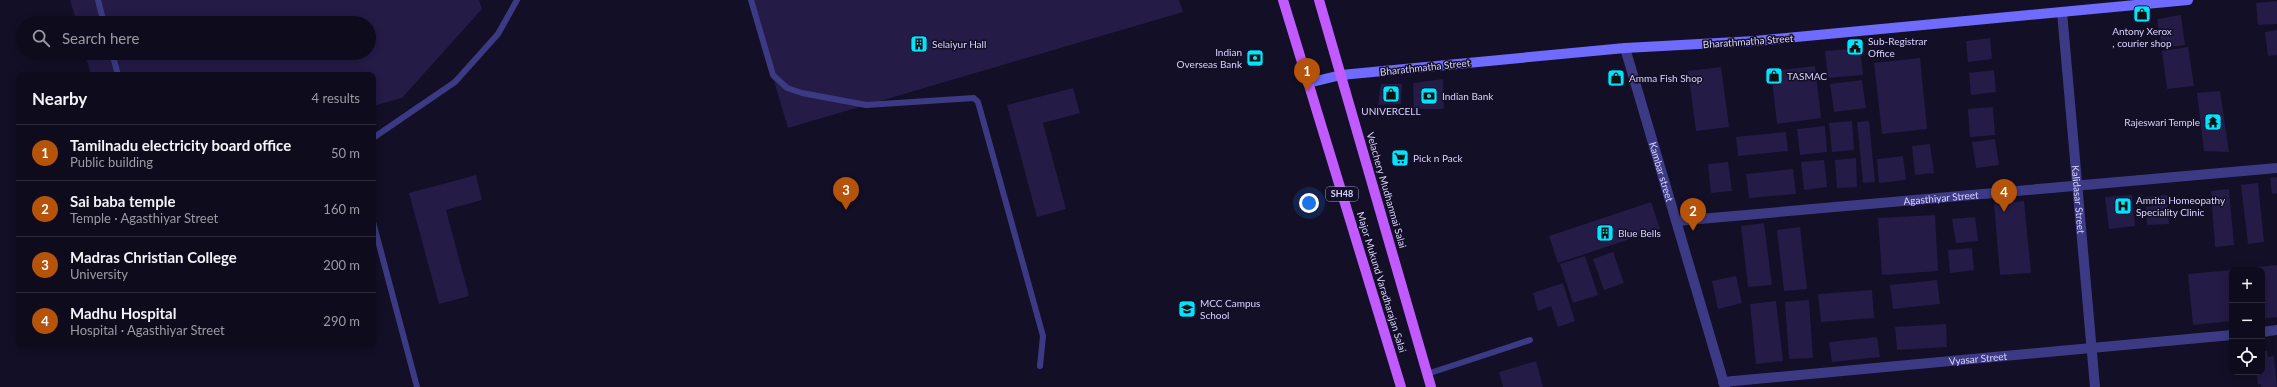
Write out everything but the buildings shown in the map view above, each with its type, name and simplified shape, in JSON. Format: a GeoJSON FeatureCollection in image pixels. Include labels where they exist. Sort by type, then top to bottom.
{"type":"FeatureCollection","features":[{"type":"Feature","properties":{"kind":"main road","name":"Major Mukund Varadharajan Salai"},"geometry":{"type":"LineString","coordinates":[[1283,0],[1401,387]]}},
{"type":"Feature","properties":{"kind":"main road","name":"Velachery Mudhanmai Salai"},"geometry":{"type":"LineString","coordinates":[[1319,0],[1431,387]]}},
{"type":"Feature","properties":{"kind":"street","name":"Bharathmatha Street"},"geometry":{"type":"LineString","coordinates":[[1308,83],[1341,75],[1625,48],[1754,42],[2188,0]]}},
{"type":"Feature","properties":{"kind":"street","name":"Kalidasar Street"},"geometry":{"type":"LineString","coordinates":[[2062,12],[2095,387]]}},
{"type":"Feature","properties":{"kind":"street","name":"Kambar street"},"geometry":{"type":"LineString","coordinates":[[1625,48],[1724,385]]}},
{"type":"Feature","properties":{"kind":"street","name":"Agasthiyar Street"},"geometry":{"type":"LineString","coordinates":[[1677,221],[2277,168]]}},
{"type":"Feature","properties":{"kind":"street"},"geometry":{"type":"LineString","coordinates":[[2265,332],[2277,330]]}},
{"type":"Feature","properties":{"kind":"street","name":"Vyasar Street"},"geometry":{"type":"LineString","coordinates":[[1724,385],[2229,335]]}},
{"type":"Feature","properties":{"kind":"lane"},"geometry":{"type":"LineString","coordinates":[[98,0],[102,16]]}},
{"type":"Feature","properties":{"kind":"lane"},"geometry":{"type":"LineString","coordinates":[[376,136],[455,82],[498,34],[517,0]]}},
{"type":"Feature","properties":{"kind":"lane"},"geometry":{"type":"LineString","coordinates":[[751,0],[773,75],[787,88],[802,93],[866,105],[974,98],[978,102],[1043,336],[1040,366]]}},
{"type":"Feature","properties":{"kind":"lane"},"geometry":{"type":"LineString","coordinates":[[114,60],[117,72]]}},
{"type":"Feature","properties":{"kind":"lane"},"geometry":{"type":"LineString","coordinates":[[376,233],[417,387]]}},
{"type":"Feature","properties":{"kind":"lane"},"geometry":{"type":"LineString","coordinates":[[1427,374],[1530,340]]}},
{"type":"Feature","properties":{"kind":"place","name":"Antony Xerox , courier shop"},"geometry":{"type":"Point","coordinates":[2142,14]}},
{"type":"Feature","properties":{"kind":"place","name":"Selaiyur Hall"},"geometry":{"type":"Point","coordinates":[919,44]}},
{"type":"Feature","properties":{"kind":"place","name":"Sub-Registrar Office"},"geometry":{"type":"Point","coordinates":[1855,47]}},
{"type":"Feature","properties":{"kind":"place","name":"Indian Overseas Bank"},"geometry":{"type":"Point","coordinates":[1255,58]}},
{"type":"Feature","properties":{"kind":"place","name":"TASMAC"},"geometry":{"type":"Point","coordinates":[1774,76]}},
{"type":"Feature","properties":{"kind":"place","name":"Amma Fish Shop"},"geometry":{"type":"Point","coordinates":[1616,78]}},
{"type":"Feature","properties":{"kind":"place","name":"Tamilnadu electricity board office"},"geometry":{"type":"Point","coordinates":[1307,91]}},
{"type":"Feature","properties":{"kind":"place","name":"UNIVERCELL"},"geometry":{"type":"Point","coordinates":[1391,94]}},
{"type":"Feature","properties":{"kind":"place","name":"Indian Bank"},"geometry":{"type":"Point","coordinates":[1429,96]}},
{"type":"Feature","properties":{"kind":"place","name":"Rajeswari Temple"},"geometry":{"type":"Point","coordinates":[2213,122]}},
{"type":"Feature","properties":{"kind":"place","name":"Pick n Pack"},"geometry":{"type":"Point","coordinates":[1400,158]}},
{"type":"Feature","properties":{"kind":"place","name":"Amrita Homeopathy Speciality Clinic"},"geometry":{"type":"Point","coordinates":[2123,206]}},
{"type":"Feature","properties":{"kind":"place","name":"Madras Christian College"},"geometry":{"type":"Point","coordinates":[846,210]}},
{"type":"Feature","properties":{"kind":"place","name":"Madhu Hospital"},"geometry":{"type":"Point","coordinates":[2004,212]}},
{"type":"Feature","properties":{"kind":"place","name":"Sai baba temple"},"geometry":{"type":"Point","coordinates":[1693,231]}},
{"type":"Feature","properties":{"kind":"place","name":"Blue Bells"},"geometry":{"type":"Point","coordinates":[1605,233]}},
{"type":"Feature","properties":{"kind":"place","name":"MCC Campus School"},"geometry":{"type":"Point","coordinates":[1187,309]}}]}
